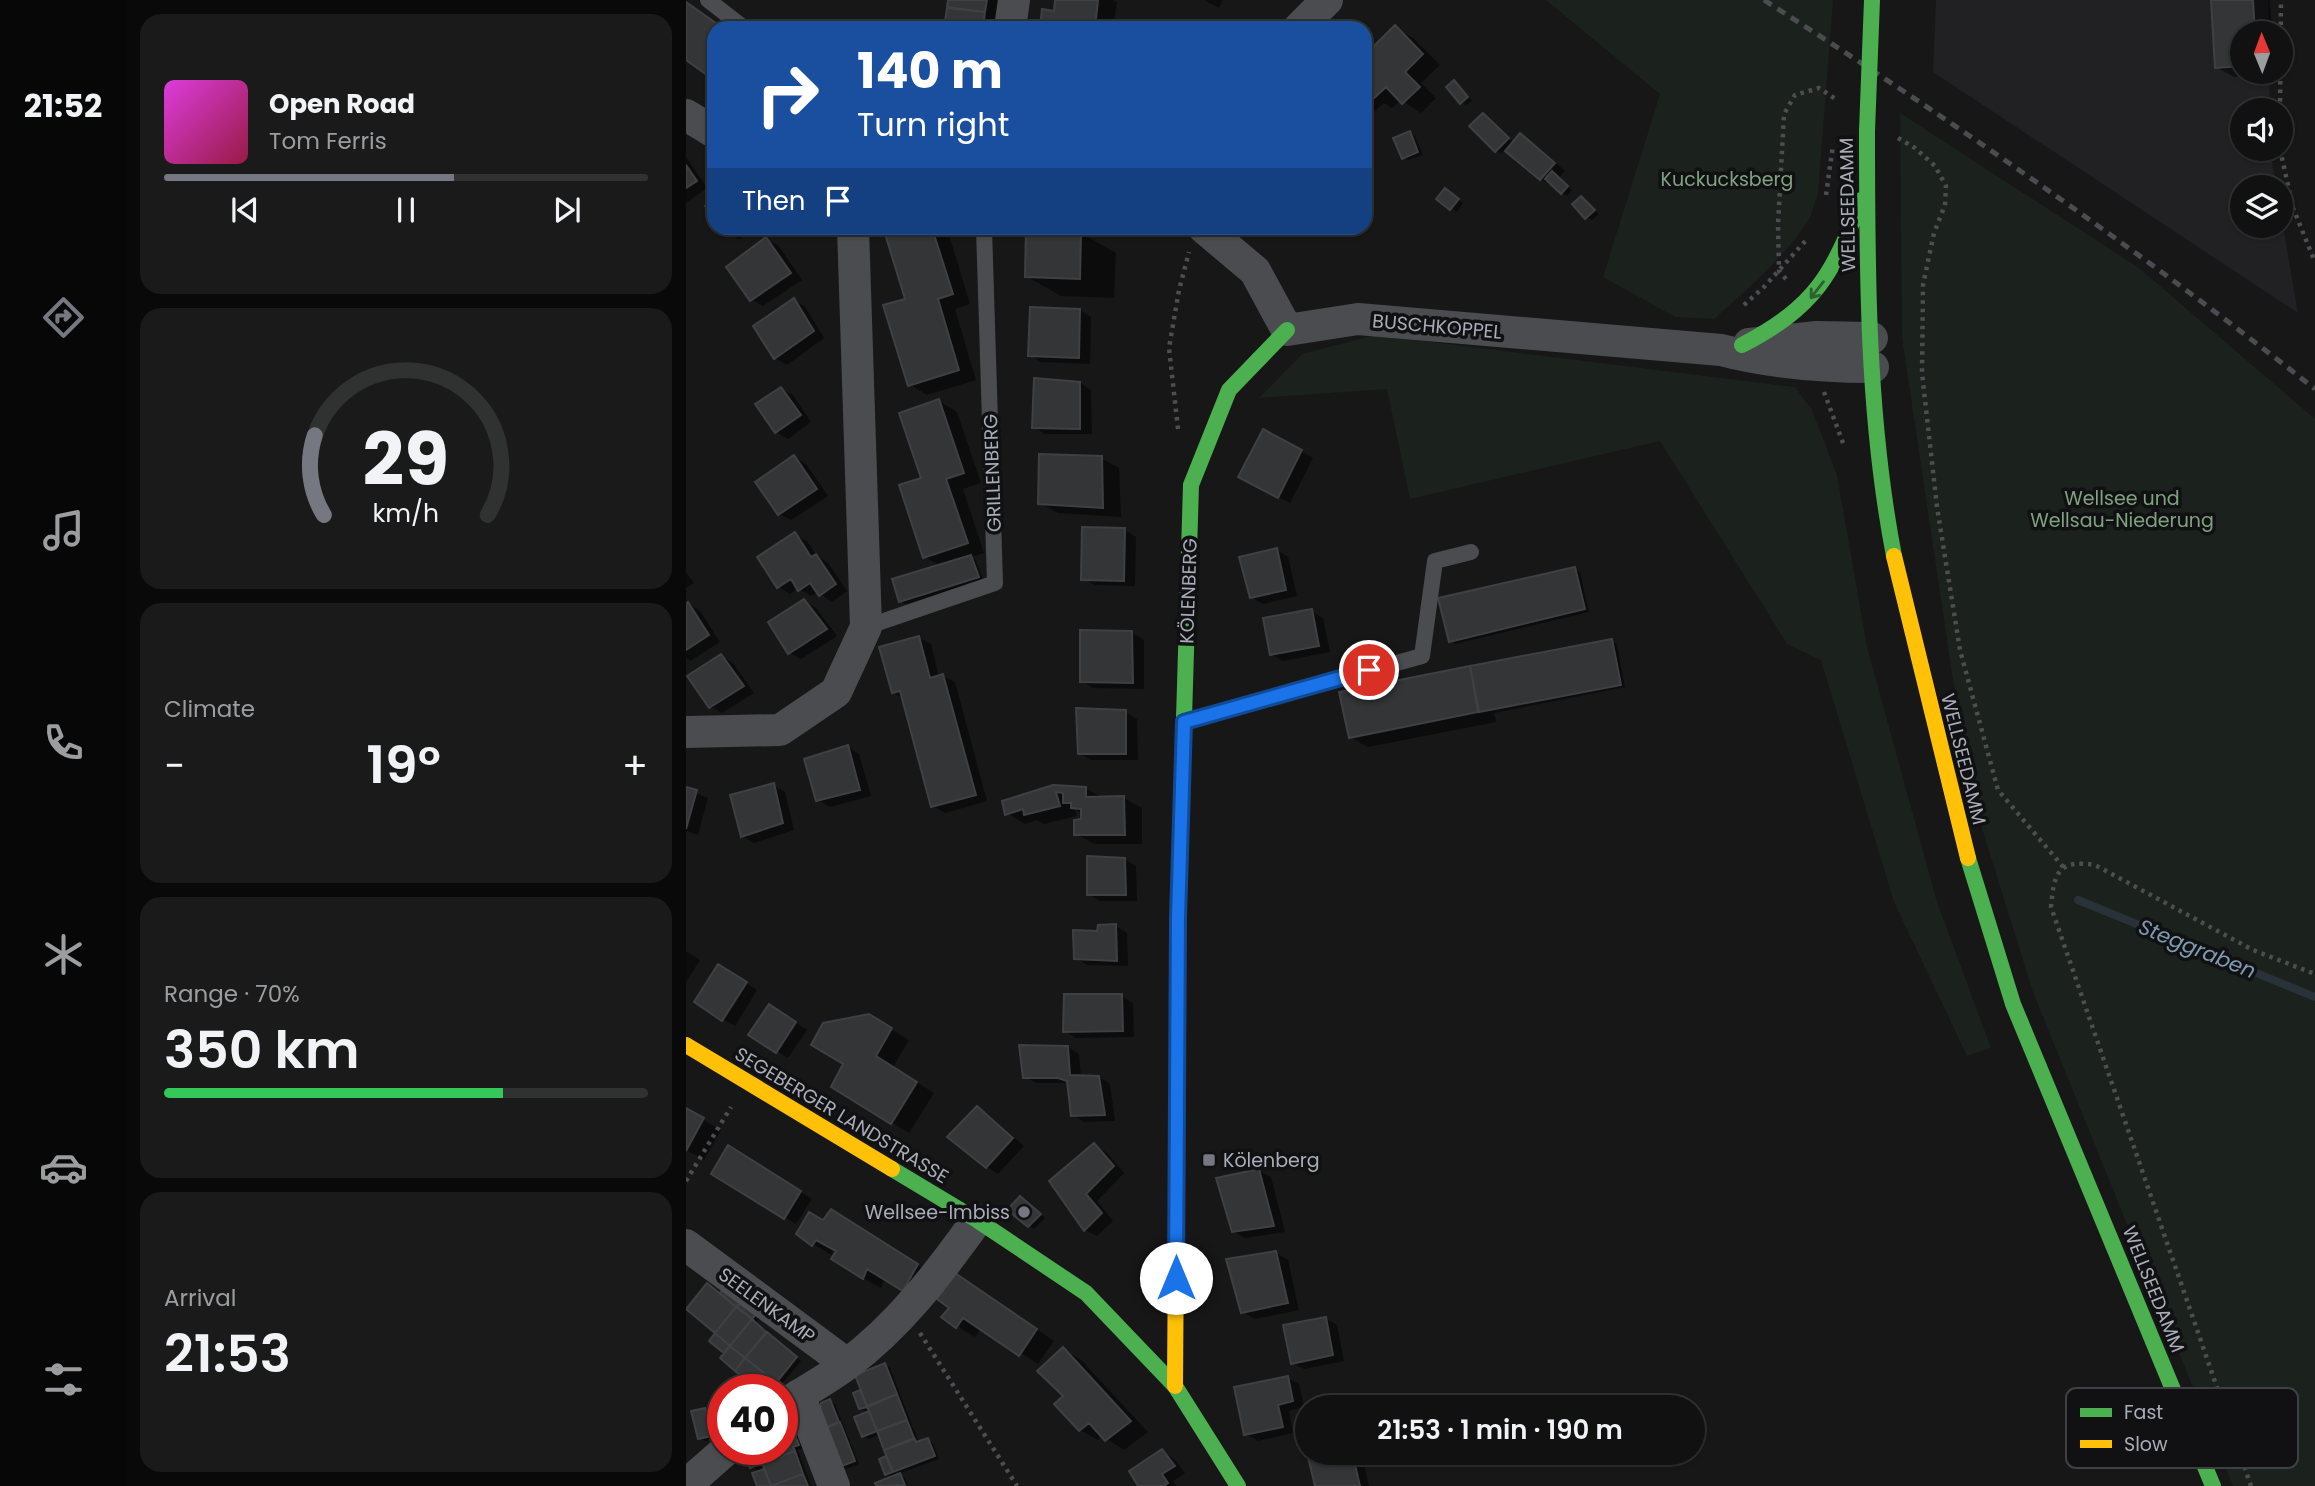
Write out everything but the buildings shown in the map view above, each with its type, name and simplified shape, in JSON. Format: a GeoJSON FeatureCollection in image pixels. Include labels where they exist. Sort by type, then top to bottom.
{"type":"FeatureCollection","features":[{"type":"Feature","properties":{"kind":"street"},"geometry":{"type":"LineString","coordinates":[[1011,21],[1014,0]]}},
{"type":"Feature","properties":{"kind":"street"},"geometry":{"type":"LineString","coordinates":[[1306,21],[1327,0]]}},
{"type":"Feature","properties":{"kind":"street","name":"WELLSEEDAMM"},"geometry":{"type":"LineString","coordinates":[[1872,0],[1867,131],[1872,353],[1888,519],[1914,642],[1992,946],[2036,1062],[2172,1388]]}},
{"type":"Feature","properties":{"kind":"street"},"geometry":{"type":"LineString","coordinates":[[686,115],[707,128]]}},
{"type":"Feature","properties":{"kind":"street"},"geometry":{"type":"LineString","coordinates":[[1731,348],[1786,321],[1818,290],[1847,237],[1867,185]]}},
{"type":"Feature","properties":{"kind":"street"},"geometry":{"type":"LineString","coordinates":[[686,732],[780,730],[836,692],[866,627],[853,235]]}},
{"type":"Feature","properties":{"kind":"street"},"geometry":{"type":"LineString","coordinates":[[1200,235],[1255,271],[1287,330]]}},
{"type":"Feature","properties":{"kind":"street","name":"BUSCHKOPPEL"},"geometry":{"type":"LineString","coordinates":[[1287,330],[1358,319],[1731,348],[1817,337],[1872,353]]}},
{"type":"Feature","properties":{"kind":"street","name":"KÖLENBERG"},"geometry":{"type":"LineString","coordinates":[[1175,1386],[1178,918],[1191,485],[1230,390],[1287,330]]}},
{"type":"Feature","properties":{"kind":"street","name":"SEGEBERGER LANDSTRASSE"},"geometry":{"type":"LineString","coordinates":[[686,1045],[977,1220],[1086,1293],[1175,1386],[1238,1486]]}},
{"type":"Feature","properties":{"kind":"street"},"geometry":{"type":"LineString","coordinates":[[798,1396],[847,1364],[906,1312],[977,1220]]}},
{"type":"Feature","properties":{"kind":"street","name":"SEELENKAMP"},"geometry":{"type":"LineString","coordinates":[[686,1245],[847,1364]]}},
{"type":"Feature","properties":{"kind":"street"},"geometry":{"type":"LineString","coordinates":[[798,1415],[834,1486]]}},
{"type":"Feature","properties":{"kind":"street"},"geometry":{"type":"LineString","coordinates":[[686,1485],[709,1465]]}},
{"type":"Feature","properties":{"kind":"street","name":"WELLSEEDAMM"},"geometry":{"type":"LineString","coordinates":[[2205,1468],[2213,1486]]}},
{"type":"Feature","properties":{"kind":"lane"},"geometry":{"type":"LineString","coordinates":[[708,0],[735,21]]}},
{"type":"Feature","properties":{"kind":"lane","name":"GRILLENBERG"},"geometry":{"type":"LineString","coordinates":[[866,627],[995,583],[984,235]]}},
{"type":"Feature","properties":{"kind":"lane"},"geometry":{"type":"LineString","coordinates":[[1184,722],[1422,656],[1435,561],[1471,552]]}},
{"type":"Feature","properties":{"kind":"path"},"geometry":{"type":"LineString","coordinates":[[2280,98],[2281,0]]}},
{"type":"Feature","properties":{"kind":"path"},"geometry":{"type":"LineString","coordinates":[[1779,271],[1778,225],[1784,114],[1796,95],[1819,88],[1840,102]]}},
{"type":"Feature","properties":{"kind":"path"},"geometry":{"type":"LineString","coordinates":[[1894,135],[1915,148],[1935,166],[1946,186],[1945,205],[1934,233],[1923,285],[1922,373],[1937,507],[1960,650],[1998,790],[2064,868]]}},
{"type":"Feature","properties":{"kind":"path"},"geometry":{"type":"LineString","coordinates":[[1824,204],[1833,140]]}},
{"type":"Feature","properties":{"kind":"path"},"geometry":{"type":"LineString","coordinates":[[2283,161],[2293,208],[2315,262]]}},
{"type":"Feature","properties":{"kind":"path"},"geometry":{"type":"LineString","coordinates":[[1179,432],[1169,348],[1179,290],[1198,235]]}},
{"type":"Feature","properties":{"kind":"path"},"geometry":{"type":"LineString","coordinates":[[1741,308],[1810,236]]}},
{"type":"Feature","properties":{"kind":"path"},"geometry":{"type":"LineString","coordinates":[[2217,1388],[2051,907],[2053,881],[2064,868],[2078,862],[2095,865],[2253,950],[2315,974]]}},
{"type":"Feature","properties":{"kind":"path"},"geometry":{"type":"LineString","coordinates":[[686,1181],[746,1082]]}},
{"type":"Feature","properties":{"kind":"path"},"geometry":{"type":"LineString","coordinates":[[906,1312],[1017,1486]]}},
{"type":"Feature","properties":{"kind":"path"},"geometry":{"type":"LineString","coordinates":[[2245,1468],[2251,1486]]}},
{"type":"Feature","properties":{"kind":"shaded area"},"geometry":{"type":"Polygon","coordinates":[[[1936,0],[2268,0],[2269,21],[2230,21],[2230,84],[2269,84],[2270,98],[2230,98],[2230,161],[2272,161],[2274,175],[2230,175],[2230,238],[2285,238],[2298,313],[1933,72],[1936,0]]]}},
{"type":"Feature","properties":{"kind":"green space","name":"Kuckucksberg"},"geometry":{"type":"Polygon","coordinates":[[[1546,0],[1833,0],[1818,193],[1812,213],[1778,259],[1714,319],[1675,317],[1603,277],[1660,94],[1546,0]]]}},
{"type":"Feature","properties":{"kind":"green space","name":"Wellsee und Wellsau-Niederung"},"geometry":{"type":"Polygon","coordinates":[[[1900,113],[2139,268],[2315,419],[2315,1486],[2233,1486],[2226,1468],[2298,1468],[2298,1388],[2193,1388],[2033,992],[1969,787],[1902,338],[1900,113]]]}},
{"type":"Feature","properties":{"kind":"green space"},"geometry":{"type":"Polygon","coordinates":[[[1375,335],[1795,387],[1812,410],[1837,475],[1867,647],[1937,902],[1991,1048],[1967,1056],[1894,902],[1821,660],[1787,644],[1660,441],[1410,499],[1387,389],[1259,398],[1302,354],[1375,335]]]}},
{"type":"Feature","properties":{"kind":"waterway","name":"Steggraben"},"geometry":{"type":"LineString","coordinates":[[2078,900],[2315,997]]}},
{"type":"Feature","properties":{"kind":"railway"},"geometry":{"type":"LineString","coordinates":[[1764,0],[1905,92],[2044,188],[2249,337],[2315,389]]}},
{"type":"Feature","properties":{"kind":"traffic: fast"},"geometry":{"type":"LineString","coordinates":[[1867,131],[1872,0]]}},
{"type":"Feature","properties":{"kind":"traffic: fast"},"geometry":{"type":"LineString","coordinates":[[1867,131],[1870,344],[1878,450],[1894,556]]}},
{"type":"Feature","properties":{"kind":"traffic: fast"},"geometry":{"type":"LineString","coordinates":[[1742,345],[1788,317],[1805,302],[1830,269],[1841,249],[1861,200]]}},
{"type":"Feature","properties":{"kind":"traffic: fast"},"geometry":{"type":"LineString","coordinates":[[1177,1102],[1178,918],[1191,485],[1229,390],[1287,330]]}},
{"type":"Feature","properties":{"kind":"traffic: fast"},"geometry":{"type":"LineString","coordinates":[[1968,858],[2013,1004],[2172,1388]]}},
{"type":"Feature","properties":{"kind":"traffic: fast"},"geometry":{"type":"LineString","coordinates":[[892,1169],[977,1220],[1086,1293],[1175,1386],[1238,1486]]}},
{"type":"Feature","properties":{"kind":"traffic: fast"},"geometry":{"type":"LineString","coordinates":[[2206,1468],[2213,1486]]}},
{"type":"Feature","properties":{"kind":"traffic: slow"},"geometry":{"type":"LineString","coordinates":[[1894,556],[1968,858]]}},
{"type":"Feature","properties":{"kind":"traffic: slow"},"geometry":{"type":"LineString","coordinates":[[686,1045],[892,1169]]}},
{"type":"Feature","properties":{"kind":"traffic: slow"},"geometry":{"type":"LineString","coordinates":[[1175,1386],[1177,1102]]}},
{"type":"Feature","properties":{"kind":"place","name":"Kölenberg"},"geometry":{"type":"Point","coordinates":[1209,1160]}},
{"type":"Feature","properties":{"kind":"place","name":"Wellsee-Imbiss"},"geometry":{"type":"Point","coordinates":[1024,1212]}},
{"type":"Feature","properties":{"kind":"route"},"geometry":{"type":"LineString","coordinates":[[1176,1278],[1178,918],[1184,722],[1369,670]]}}]}
